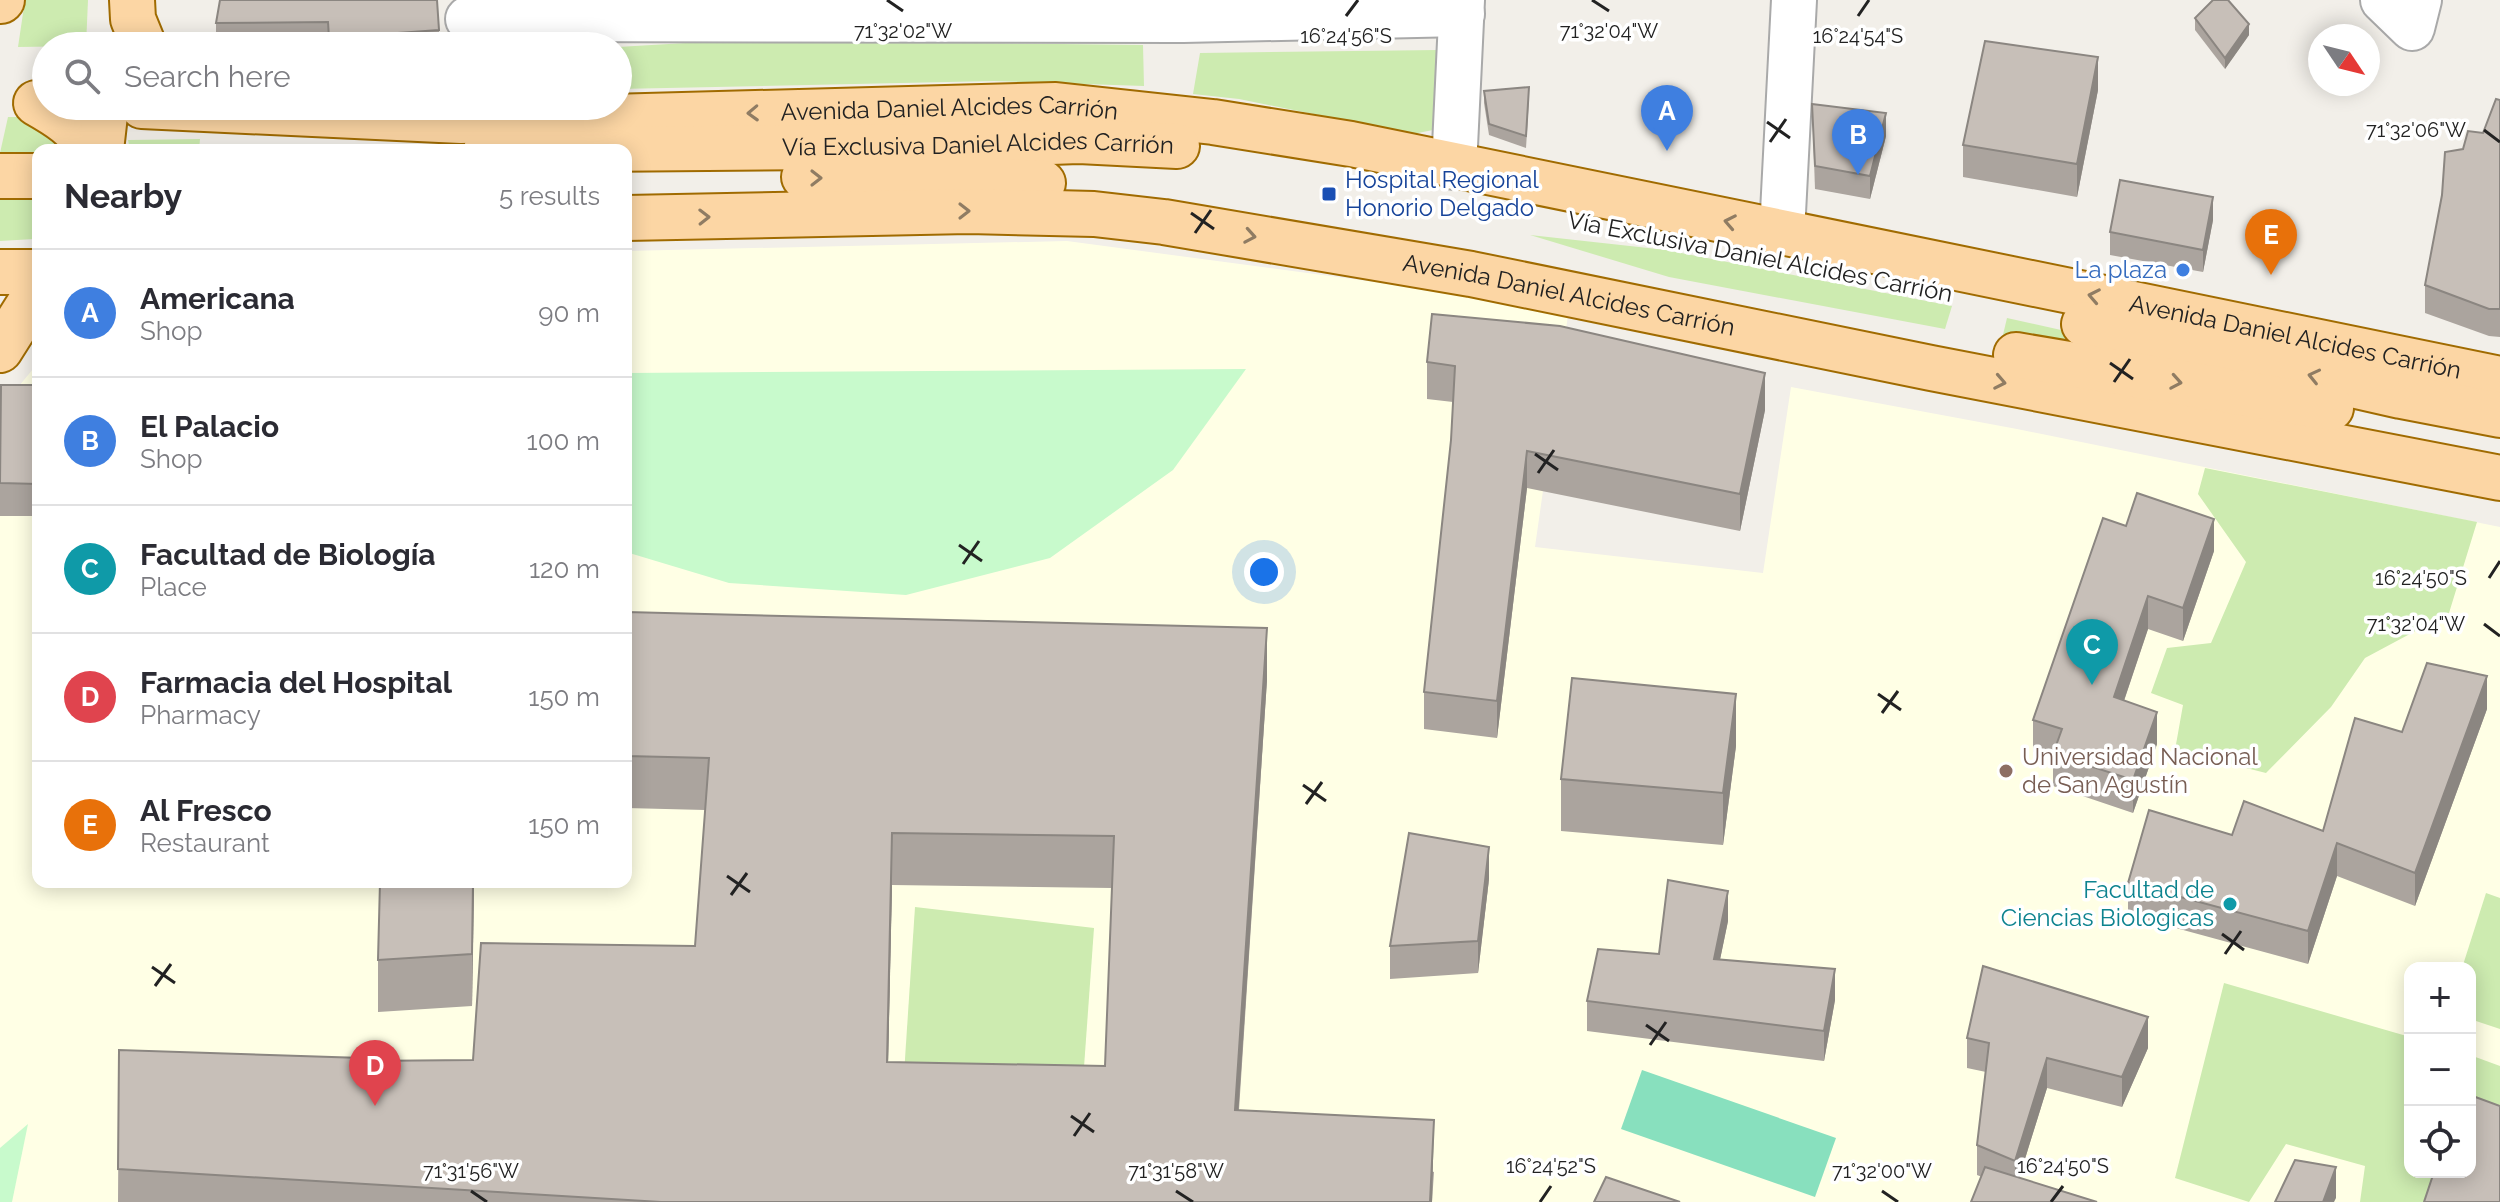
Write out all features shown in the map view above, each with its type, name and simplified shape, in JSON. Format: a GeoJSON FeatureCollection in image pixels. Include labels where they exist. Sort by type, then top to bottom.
{"type":"FeatureCollection","features":[{"type":"Feature","properties":{"kind":"main road"},"geometry":{"type":"LineString","coordinates":[[111,32],[112,0]]}},
{"type":"Feature","properties":{"kind":"main road"},"geometry":{"type":"LineString","coordinates":[[132,0],[133,19],[138,32]]}},
{"type":"Feature","properties":{"kind":"main road","name":"Avenida Daniel Alcides Carrión"},"geometry":{"type":"LineString","coordinates":[[388,120],[470,126],[1056,105],[1228,125],[1351,144],[2500,379]]}},
{"type":"Feature","properties":{"kind":"main road"},"geometry":{"type":"LineString","coordinates":[[62,120],[71,125],[87,144]]}},
{"type":"Feature","properties":{"kind":"main road"},"geometry":{"type":"LineString","coordinates":[[102,144],[104,120]]}},
{"type":"Feature","properties":{"kind":"main road","name":"Vía Exclusiva Daniel Alcides Carrión"},"geometry":{"type":"LineString","coordinates":[[470,126],[940,146],[1079,141],[1197,149],[1352,171],[1485,202],[1980,300],[2401,396],[2500,415]]}},
{"type":"Feature","properties":{"kind":"main road"},"geometry":{"type":"LineString","coordinates":[[0,152],[32,152]]}},
{"type":"Feature","properties":{"kind":"main road"},"geometry":{"type":"LineString","coordinates":[[0,176],[32,176]]}},
{"type":"Feature","properties":{"kind":"main road","name":"Vía Exclusiva Daniel Alcides Carrión"},"geometry":{"type":"LineString","coordinates":[[632,177],[941,178],[1099,186],[1166,193],[1349,222],[1474,246],[1717,301],[1944,343],[2397,419],[2500,440]]}},
{"type":"Feature","properties":{"kind":"main road","name":"Avenida Daniel Alcides Carrión"},"geometry":{"type":"LineString","coordinates":[[632,218],[969,211],[1094,214],[1164,222],[1471,274],[1942,370],[2500,478]]}},
{"type":"Feature","properties":{"kind":"main road"},"geometry":{"type":"LineString","coordinates":[[0,272],[32,272]]}},
{"type":"Feature","properties":{"kind":"main road"},"geometry":{"type":"LineString","coordinates":[[0,350],[32,299]]}},
{"type":"Feature","properties":{"kind":"street"},"geometry":{"type":"LineString","coordinates":[[1782,232],[1794,0]]}},
{"type":"Feature","properties":{"kind":"street"},"geometry":{"type":"LineString","coordinates":[[2383,0],[2412,28],[2419,0]]}},
{"type":"Feature","properties":{"kind":"street"},"geometry":{"type":"LineString","coordinates":[[468,22],[1183,20],[1462,7],[1454,167]]}},
{"type":"Feature","properties":{"kind":"shaded area"},"geometry":{"type":"Polygon","coordinates":[[[1067,241],[1569,308],[1535,547],[1763,573],[1791,387],[2017,429],[2500,527],[2500,1202],[0,1202],[0,409],[32,370],[32,888],[632,888],[632,251],[1067,241]]]}},
{"type":"Feature","properties":{"kind":"green space"},"geometry":{"type":"Polygon","coordinates":[[[25,0],[88,0],[87,32],[32,32],[32,47],[18,47],[25,0]]]}},
{"type":"Feature","properties":{"kind":"green space"},"geometry":{"type":"Polygon","coordinates":[[[736,40],[1143,45],[1144,86],[994,81],[632,89],[632,46],[736,40]]]}},
{"type":"Feature","properties":{"kind":"green space"},"geometry":{"type":"Polygon","coordinates":[[[1438,50],[1438,129],[1413,134],[1239,99],[1193,94],[1200,53],[1438,50]]]}},
{"type":"Feature","properties":{"kind":"green space"},"geometry":{"type":"Polygon","coordinates":[[[8,117],[29,117],[73,144],[32,144],[32,239],[0,241],[0,153],[8,117]]]}},
{"type":"Feature","properties":{"kind":"green space"},"geometry":{"type":"Polygon","coordinates":[[[200,139],[200,144],[129,144],[128,140],[200,139]]]}},
{"type":"Feature","properties":{"kind":"green space"},"geometry":{"type":"Polygon","coordinates":[[[1530,235],[1666,250],[1952,306],[1945,329],[1669,277],[1530,235]]]}},
{"type":"Feature","properties":{"kind":"green space"},"geometry":{"type":"Polygon","coordinates":[[[2007,318],[2227,367],[2002,339],[2007,318]]]}},
{"type":"Feature","properties":{"kind":"green space"},"geometry":{"type":"Polygon","coordinates":[[[1246,369],[1173,470],[1050,558],[906,595],[729,583],[632,554],[632,373],[1246,369]]]}},
{"type":"Feature","properties":{"kind":"green space"},"geometry":{"type":"Polygon","coordinates":[[[2205,468],[2477,522],[2449,613],[2365,658],[2331,707],[2266,773],[2175,750],[2183,705],[2151,693],[2167,648],[2211,643],[2246,562],[2198,494],[2205,468]]]}},
{"type":"Feature","properties":{"kind":"green space"},"geometry":{"type":"Polygon","coordinates":[[[2486,893],[2500,898],[2500,1029],[2476,1021],[2476,962],[2464,962],[2486,893]]]}},
{"type":"Feature","properties":{"kind":"green space"},"geometry":{"type":"Polygon","coordinates":[[[915,907],[1094,928],[1082,1095],[903,1089],[915,907]]]}},
{"type":"Feature","properties":{"kind":"green space"},"geometry":{"type":"Polygon","coordinates":[[[2224,983],[2404,1035],[2404,1178],[2434,1178],[2428,1202],[2360,1202],[2365,1166],[2286,1144],[2249,1202],[2175,1178],[2224,983]]]}},
{"type":"Feature","properties":{"kind":"green space"},"geometry":{"type":"Polygon","coordinates":[[[2476,1057],[2500,1066],[2500,1122],[2476,1123],[2476,1057]]]}},
{"type":"Feature","properties":{"kind":"green space"},"geometry":{"type":"Polygon","coordinates":[[[1642,1070],[1836,1138],[1815,1197],[1621,1129],[1642,1070]]]}},
{"type":"Feature","properties":{"kind":"green space"},"geometry":{"type":"Polygon","coordinates":[[[28,1124],[12,1202],[0,1202],[0,1148],[28,1124]]]}},
{"type":"Feature","properties":{"kind":"building"},"geometry":{"type":"Polygon","coordinates":[[[220,0],[437,0],[439,30],[329,32],[328,22],[216,23],[220,0]]]}},
{"type":"Feature","properties":{"kind":"building"},"geometry":{"type":"Polygon","coordinates":[[[2213,0],[2228,0],[2249,24],[2225,58],[2195,18],[2213,0]]]}},
{"type":"Feature","properties":{"kind":"building"},"geometry":{"type":"Polygon","coordinates":[[[1985,41],[2098,57],[2077,164],[1963,145],[1985,41]]]}},
{"type":"Feature","properties":{"kind":"building"},"geometry":{"type":"Polygon","coordinates":[[[1529,87],[1526,136],[1489,124],[1484,91],[1529,87]]]}},
{"type":"Feature","properties":{"kind":"building"},"geometry":{"type":"Polygon","coordinates":[[[2496,99],[2500,100],[2500,309],[2489,309],[2425,285],[2442,195],[2445,152],[2463,149],[2468,131],[2483,133],[2496,99]]]}},
{"type":"Feature","properties":{"kind":"building"},"geometry":{"type":"Polygon","coordinates":[[[1812,104],[1886,113],[1870,176],[1815,166],[1812,104]]]}},
{"type":"Feature","properties":{"kind":"building"},"geometry":{"type":"Polygon","coordinates":[[[2120,180],[2213,197],[2203,250],[2110,232],[2120,180]]]}},
{"type":"Feature","properties":{"kind":"building"},"geometry":{"type":"Polygon","coordinates":[[[1432,314],[1560,326],[1765,373],[1740,494],[1527,451],[1497,701],[1424,692],[1451,440],[1455,366],[1427,362],[1432,314]]]}},
{"type":"Feature","properties":{"kind":"building"},"geometry":{"type":"Polygon","coordinates":[[[1,385],[32,385],[32,484],[0,483],[1,385]]]}},
{"type":"Feature","properties":{"kind":"building"},"geometry":{"type":"Polygon","coordinates":[[[2137,493],[2214,519],[2183,608],[2148,596],[2114,697],[2157,712],[2133,780],[2053,754],[2062,729],[2033,720],[2103,518],[2126,526],[2137,493]]]}},
{"type":"Feature","properties":{"kind":"building"},"geometry":{"type":"Polygon","coordinates":[[[632,612],[1267,628],[1235,1110],[1434,1120],[1430,1202],[661,1202],[118,1169],[119,1050],[362,1058],[362,1061],[473,1060],[481,943],[695,946],[709,758],[632,756],[632,612]],[[892,833],[887,1062],[1105,1066],[1114,836],[892,833]]]}},
{"type":"Feature","properties":{"kind":"building"},"geometry":{"type":"Polygon","coordinates":[[[2427,663],[2487,676],[2415,873],[2337,843],[2308,931],[2128,883],[2149,810],[2232,835],[2244,801],[2323,831],[2355,718],[2402,732],[2427,663]]]}},
{"type":"Feature","properties":{"kind":"building"},"geometry":{"type":"Polygon","coordinates":[[[1572,678],[1736,694],[1723,793],[1561,779],[1572,678]]]}},
{"type":"Feature","properties":{"kind":"building"},"geometry":{"type":"Polygon","coordinates":[[[1409,833],[1489,847],[1478,941],[1390,946],[1409,833]]]}},
{"type":"Feature","properties":{"kind":"building"},"geometry":{"type":"Polygon","coordinates":[[[1668,880],[1728,891],[1714,959],[1835,969],[1824,1031],[1587,1001],[1598,949],[1659,954],[1668,880]]]}},
{"type":"Feature","properties":{"kind":"building"},"geometry":{"type":"Polygon","coordinates":[[[380,888],[473,888],[472,954],[378,960],[380,888]]]}},
{"type":"Feature","properties":{"kind":"building"},"geometry":{"type":"Polygon","coordinates":[[[1983,966],[2148,1017],[2122,1077],[2047,1058],[2015,1161],[1977,1145],[1989,1043],[1967,1038],[1983,966]]]}},
{"type":"Feature","properties":{"kind":"building"},"geometry":{"type":"Polygon","coordinates":[[[2476,1097],[2500,1106],[2500,1202],[2424,1202],[2432,1178],[2476,1178],[2476,1097]]]}},
{"type":"Feature","properties":{"kind":"building"},"geometry":{"type":"Polygon","coordinates":[[[2295,1160],[2336,1167],[2323,1202],[2275,1202],[2295,1160]]]}},
{"type":"Feature","properties":{"kind":"building"},"geometry":{"type":"Polygon","coordinates":[[[1985,1167],[2097,1202],[1971,1202],[1985,1167]]]}},
{"type":"Feature","properties":{"kind":"building"},"geometry":{"type":"Polygon","coordinates":[[[1606,1177],[1680,1202],[1594,1202],[1606,1177]]]}},
{"type":"Feature","properties":{"kind":"place","name":"Americana"},"geometry":{"type":"Point","coordinates":[1667,151]}},
{"type":"Feature","properties":{"kind":"place","name":"El Palacio"},"geometry":{"type":"Point","coordinates":[1858,175]}},
{"type":"Feature","properties":{"kind":"place","name":"Hospital Regional Honorio Delgado"},"geometry":{"type":"Point","coordinates":[1329,194]}},
{"type":"Feature","properties":{"kind":"place","name":"La plaza"},"geometry":{"type":"Point","coordinates":[2183,270]}},
{"type":"Feature","properties":{"kind":"place","name":"Al Fresco"},"geometry":{"type":"Point","coordinates":[2271,275]}},
{"type":"Feature","properties":{"kind":"place","name":"Facultad de Biología"},"geometry":{"type":"Point","coordinates":[2092,685]}},
{"type":"Feature","properties":{"kind":"place","name":"Universidad Nacional de San Agustín"},"geometry":{"type":"Point","coordinates":[2006,771]}},
{"type":"Feature","properties":{"kind":"place","name":"Facultad de Ciencias Biologicas"},"geometry":{"type":"Point","coordinates":[2230,904]}},
{"type":"Feature","properties":{"kind":"place","name":"Farmacia del Hospital"},"geometry":{"type":"Point","coordinates":[375,1106]}}]}
